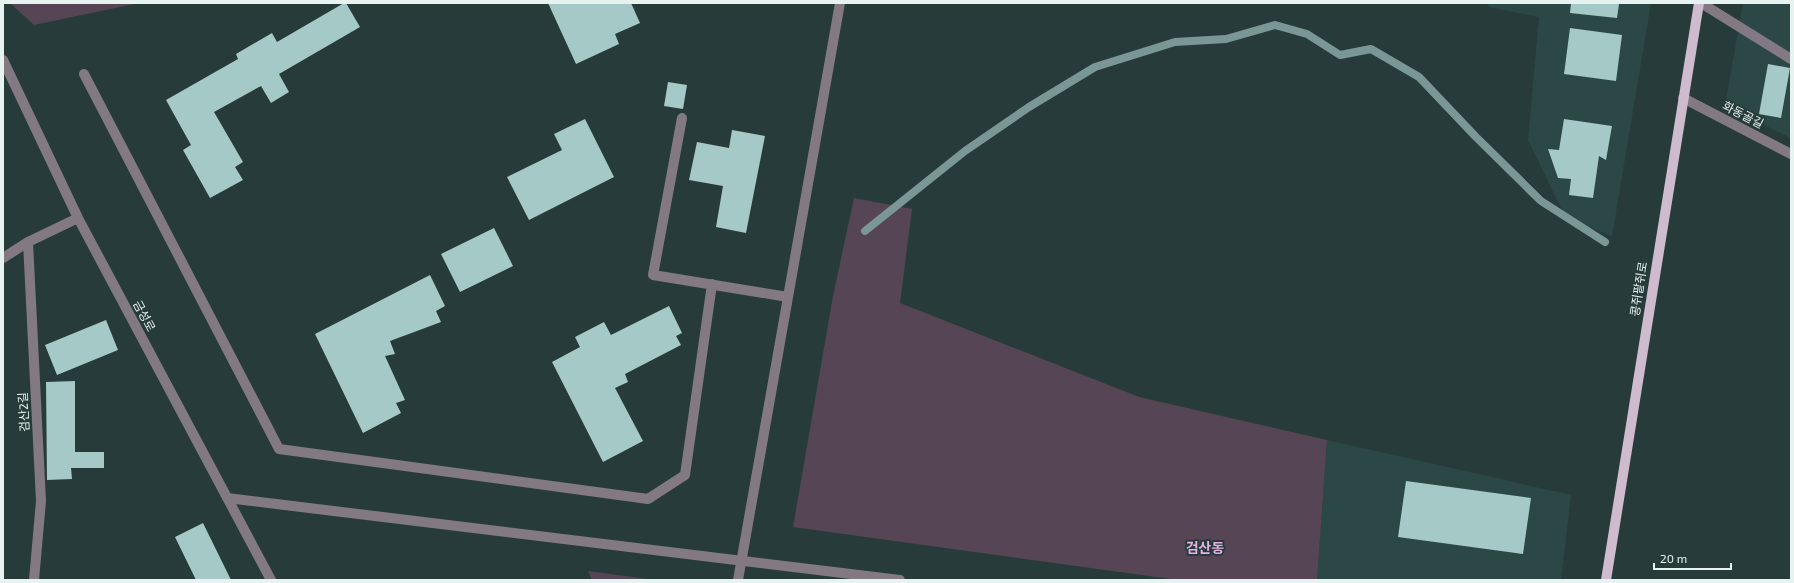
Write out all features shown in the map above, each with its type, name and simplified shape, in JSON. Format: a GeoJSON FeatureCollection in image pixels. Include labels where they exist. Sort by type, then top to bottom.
{"type":"FeatureCollection","features":[{"type":"Feature","properties":{"kind":"main road","name":"콩쥐팥쥐로"},"geometry":{"type":"LineString","coordinates":[[1606,580],[1683,98],[1700,3]]}},
{"type":"Feature","properties":{"kind":"street"},"geometry":{"type":"LineString","coordinates":[[738,580],[840,3]]}},
{"type":"Feature","properties":{"kind":"street"},"geometry":{"type":"LineString","coordinates":[[1700,3],[1791,59]]}},
{"type":"Feature","properties":{"kind":"street","name":"금성로"},"geometry":{"type":"LineString","coordinates":[[3,60],[78,218],[271,580]]}},
{"type":"Feature","properties":{"kind":"street"},"geometry":{"type":"LineString","coordinates":[[84,74],[279,450],[648,500],[685,475],[712,284]]}},
{"type":"Feature","properties":{"kind":"street","name":"화동골길"},"geometry":{"type":"LineString","coordinates":[[1683,98],[1791,154]]}},
{"type":"Feature","properties":{"kind":"street"},"geometry":{"type":"LineString","coordinates":[[682,118],[653,275],[788,297]]}},
{"type":"Feature","properties":{"kind":"street"},"geometry":{"type":"LineString","coordinates":[[3,258],[28,242],[78,218]]}},
{"type":"Feature","properties":{"kind":"street","name":"검산2길"},"geometry":{"type":"LineString","coordinates":[[28,242],[41,501],[34,580]]}},
{"type":"Feature","properties":{"kind":"street"},"geometry":{"type":"LineString","coordinates":[[227,498],[900,580]]}},
{"type":"Feature","properties":{"kind":"shaded area"},"geometry":{"type":"Polygon","coordinates":[[[10,3],[139,3],[34,25],[10,3]]]}},
{"type":"Feature","properties":{"kind":"shaded area"},"geometry":{"type":"Polygon","coordinates":[[[1488,3],[1651,3],[1612,236],[1566,218],[1528,140],[1539,17],[1489,7],[1488,3]]]}},
{"type":"Feature","properties":{"kind":"shaded area"},"geometry":{"type":"Polygon","coordinates":[[[1743,3],[1791,3],[1791,138],[1725,106],[1743,3]]]}},
{"type":"Feature","properties":{"kind":"shaded area"},"geometry":{"type":"Polygon","coordinates":[[[854,198],[912,209],[900,303],[1139,397],[1327,440],[1317,580],[1178,580],[793,527],[833,296],[854,198]]]}},
{"type":"Feature","properties":{"kind":"shaded area"},"geometry":{"type":"Polygon","coordinates":[[[1327,440],[1571,495],[1561,580],[1317,580],[1327,440]]]}},
{"type":"Feature","properties":{"kind":"shaded area"},"geometry":{"type":"Polygon","coordinates":[[[588,571],[655,580],[592,580],[588,571]]]}},
{"type":"Feature","properties":{"kind":"building"},"geometry":{"type":"Polygon","coordinates":[[[346,3],[360,27],[279,74],[289,92],[271,103],[261,86],[214,112],[243,162],[235,167],[243,180],[210,198],[183,150],[191,145],[166,100],[238,59],[236,54],[272,33],[277,42],[346,3]]]}},
{"type":"Feature","properties":{"kind":"building"},"geometry":{"type":"Polygon","coordinates":[[[548,3],[631,3],[640,23],[615,34],[619,44],[576,64],[548,3]]]}},
{"type":"Feature","properties":{"kind":"building"},"geometry":{"type":"Polygon","coordinates":[[[1571,3],[1619,4],[1617,18],[1570,13],[1571,3]]]}},
{"type":"Feature","properties":{"kind":"building"},"geometry":{"type":"Polygon","coordinates":[[[1570,28],[1622,35],[1616,81],[1564,74],[1570,28]]]}},
{"type":"Feature","properties":{"kind":"building"},"geometry":{"type":"Polygon","coordinates":[[[1768,64],[1790,68],[1781,118],[1759,114],[1768,64]]]}},
{"type":"Feature","properties":{"kind":"building"},"geometry":{"type":"Polygon","coordinates":[[[668,82],[687,85],[683,109],[664,106],[668,82]]]}},
{"type":"Feature","properties":{"kind":"building"},"geometry":{"type":"Polygon","coordinates":[[[585,119],[614,177],[529,220],[507,177],[562,150],[554,134],[585,119]]]}},
{"type":"Feature","properties":{"kind":"building"},"geometry":{"type":"Polygon","coordinates":[[[1564,119],[1612,126],[1606,160],[1599,156],[1593,198],[1569,195],[1571,179],[1558,178],[1548,149],[1559,150],[1564,119]]]}},
{"type":"Feature","properties":{"kind":"building"},"geometry":{"type":"Polygon","coordinates":[[[732,130],[765,136],[746,233],[716,227],[723,186],[689,180],[697,142],[729,148],[732,130]]]}},
{"type":"Feature","properties":{"kind":"building"},"geometry":{"type":"Polygon","coordinates":[[[494,228],[513,266],[460,292],[441,254],[494,228]]]}},
{"type":"Feature","properties":{"kind":"building"},"geometry":{"type":"Polygon","coordinates":[[[430,275],[445,306],[436,311],[441,322],[390,341],[395,354],[385,356],[405,400],[396,403],[401,413],[363,433],[315,334],[430,275]]]}},
{"type":"Feature","properties":{"kind":"building"},"geometry":{"type":"Polygon","coordinates":[[[669,306],[682,333],[676,336],[681,345],[625,374],[628,382],[615,388],[643,441],[603,462],[552,362],[580,347],[575,337],[604,322],[611,335],[669,306]]]}},
{"type":"Feature","properties":{"kind":"building"},"geometry":{"type":"Polygon","coordinates":[[[106,320],[118,350],[57,375],[45,345],[106,320]]]}},
{"type":"Feature","properties":{"kind":"building"},"geometry":{"type":"Polygon","coordinates":[[[75,381],[75,452],[104,452],[104,468],[71,468],[72,479],[47,480],[46,382],[75,381]]]}},
{"type":"Feature","properties":{"kind":"building"},"geometry":{"type":"Polygon","coordinates":[[[1406,481],[1531,498],[1523,554],[1398,537],[1406,481]]]}},
{"type":"Feature","properties":{"kind":"building"},"geometry":{"type":"Polygon","coordinates":[[[203,523],[231,580],[196,580],[175,537],[203,523]]]}},
{"type":"Feature","properties":{"kind":"waterway"},"geometry":{"type":"LineString","coordinates":[[865,231],[965,151],[1029,107],[1095,67],[1175,42],[1226,39],[1275,25],[1307,34],[1340,55],[1371,49],[1419,77],[1476,137],[1541,201],[1605,242]]}},
{"type":"Feature","properties":{"kind":"district","name":"검산동"},"geometry":{"type":"Point","coordinates":[1205,548]}}]}
